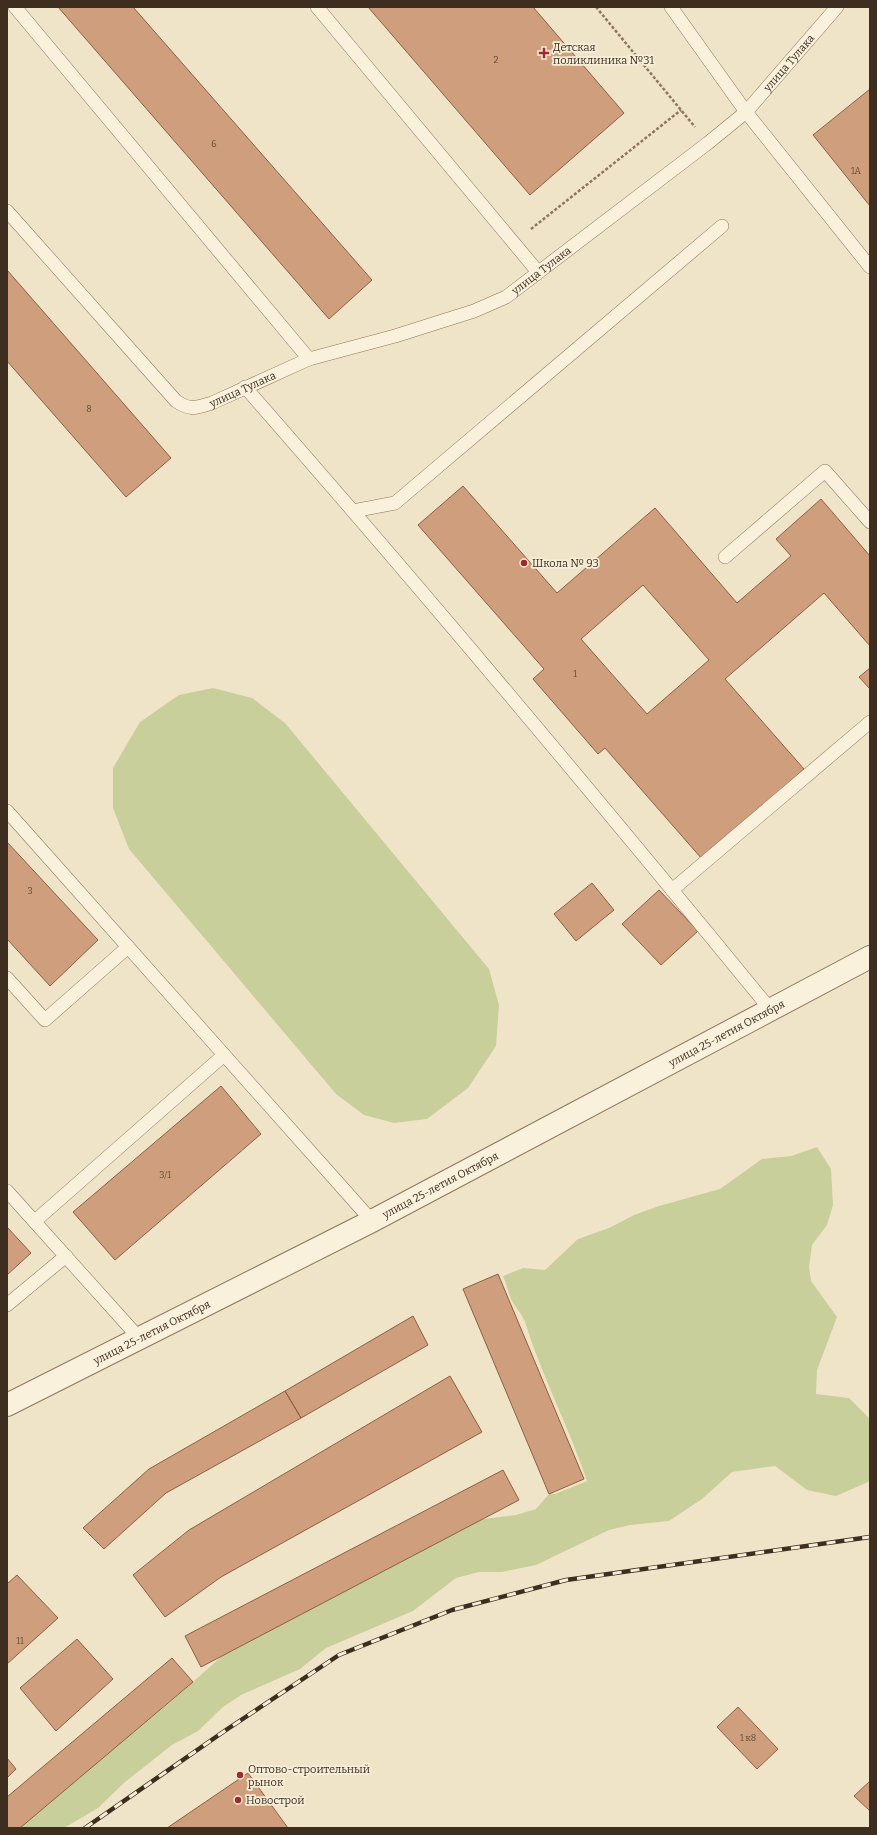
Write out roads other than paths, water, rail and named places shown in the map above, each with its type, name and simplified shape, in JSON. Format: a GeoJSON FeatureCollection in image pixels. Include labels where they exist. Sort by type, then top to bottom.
{"type":"FeatureCollection","features":[{"type":"Feature","properties":{"kind":"street","name":"улица 25-летия Октября"},"geometry":{"type":"LineString","coordinates":[[7,1405],[372,1222],[870,957]]}},
{"type":"Feature","properties":{"kind":"lane"},"geometry":{"type":"LineString","coordinates":[[15,7],[309,359]]}},
{"type":"Feature","properties":{"kind":"lane"},"geometry":{"type":"LineString","coordinates":[[317,7],[538,272]]}},
{"type":"Feature","properties":{"kind":"lane"},"geometry":{"type":"LineString","coordinates":[[671,7],[746,112],[870,267]]}},
{"type":"Feature","properties":{"kind":"lane","name":"улица Тулака"},"geometry":{"type":"LineString","coordinates":[[7,211],[176,401],[186,408],[192,409],[212,403],[309,359],[395,336],[474,312],[506,297],[708,143],[746,112],[837,7]]}},
{"type":"Feature","properties":{"kind":"lane"},"geometry":{"type":"LineString","coordinates":[[353,511],[395,503],[722,226]]}},
{"type":"Feature","properties":{"kind":"lane"},"geometry":{"type":"LineString","coordinates":[[245,387],[353,511],[672,890],[770,1009]]}},
{"type":"Feature","properties":{"kind":"lane"},"geometry":{"type":"LineString","coordinates":[[725,557],[825,471],[870,522]]}},
{"type":"Feature","properties":{"kind":"lane"},"geometry":{"type":"LineString","coordinates":[[672,890],[870,722]]}},
{"type":"Feature","properties":{"kind":"lane"},"geometry":{"type":"LineString","coordinates":[[7,811],[372,1222]]}},
{"type":"Feature","properties":{"kind":"lane"},"geometry":{"type":"LineString","coordinates":[[7,978],[45,1020],[128,947]]}},
{"type":"Feature","properties":{"kind":"lane"},"geometry":{"type":"LineString","coordinates":[[35,1221],[224,1055]]}},
{"type":"Feature","properties":{"kind":"lane"},"geometry":{"type":"LineString","coordinates":[[7,1190],[140,1339]]}},
{"type":"Feature","properties":{"kind":"lane"},"geometry":{"type":"LineString","coordinates":[[7,1305],[66,1256]]}},
{"type":"Feature","properties":{"kind":"railway"},"geometry":{"type":"LineString","coordinates":[[85,1828],[226,1730],[339,1655],[452,1610],[566,1580],[870,1537]]}},
{"type":"Feature","properties":{"kind":"place","name":"Детская поликлиника №31"},"geometry":{"type":"Point","coordinates":[544,53]}},
{"type":"Feature","properties":{"kind":"place","name":"Школа № 93"},"geometry":{"type":"Point","coordinates":[524,563]}},
{"type":"Feature","properties":{"kind":"place","name":"Оптово-строительный рынок"},"geometry":{"type":"Point","coordinates":[240,1775]}},
{"type":"Feature","properties":{"kind":"place","name":"Новострой"},"geometry":{"type":"Point","coordinates":[238,1800]}}]}
